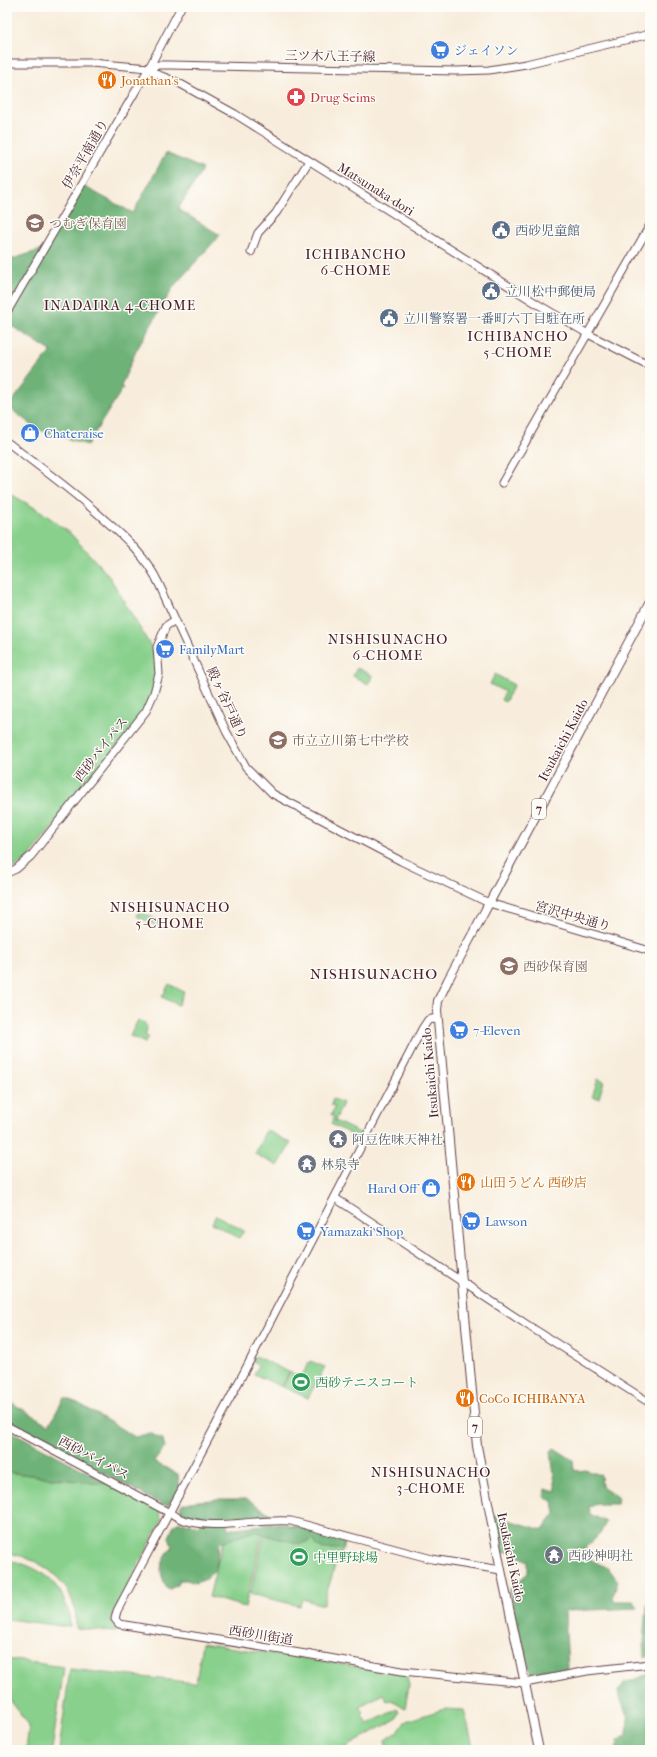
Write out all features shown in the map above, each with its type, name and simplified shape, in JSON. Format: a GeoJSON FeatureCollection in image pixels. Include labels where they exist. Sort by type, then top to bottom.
{"type":"FeatureCollection","features":[{"type":"Feature","properties":{"kind":"main road","name":"Itsukaichi Kaido"},"geometry":{"type":"LineString","coordinates":[[526,1683],[501,1570],[477,1446],[437,1018],[438,1004],[440,997],[489,903],[650,602]]}},
{"type":"Feature","properties":{"kind":"main road","name":"7"},"geometry":{"type":"LineString","coordinates":[[526,1683],[539,1750]]}},
{"type":"Feature","properties":{"kind":"street","name":"伊奈平南通り"},"geometry":{"type":"LineString","coordinates":[[7,312],[149,68],[181,7]]}},
{"type":"Feature","properties":{"kind":"street","name":"三ツ木八王子線"},"geometry":{"type":"LineString","coordinates":[[7,63],[91,63],[149,68],[158,65],[170,65],[456,71],[489,70],[539,62],[650,34]]}},
{"type":"Feature","properties":{"kind":"street","name":"Matsunaka-dori"},"geometry":{"type":"LineString","coordinates":[[149,68],[156,74],[177,82],[211,100],[539,305],[588,334],[650,366]]}},
{"type":"Feature","properties":{"kind":"street"},"geometry":{"type":"LineString","coordinates":[[251,252],[258,234],[276,213],[309,161]]}},
{"type":"Feature","properties":{"kind":"street"},"geometry":{"type":"LineString","coordinates":[[502,483],[650,225]]}},
{"type":"Feature","properties":{"kind":"street","name":"殿ヶ谷戸通り"},"geometry":{"type":"LineString","coordinates":[[7,442],[87,502],[136,551],[154,573],[226,732],[246,767],[265,787],[282,800],[445,883],[489,903]]}},
{"type":"Feature","properties":{"kind":"street","name":"西砂バイパス"},"geometry":{"type":"LineString","coordinates":[[7,873],[22,864],[35,850],[146,711],[154,693],[159,674],[160,665],[157,647],[166,626],[175,620]]}},
{"type":"Feature","properties":{"kind":"street","name":"宮沢中央通り"},"geometry":{"type":"LineString","coordinates":[[489,903],[650,951]]}},
{"type":"Feature","properties":{"kind":"street"},"geometry":{"type":"LineString","coordinates":[[169,1512],[335,1198],[424,1024],[428,1020],[437,1018]]}},
{"type":"Feature","properties":{"kind":"street"},"geometry":{"type":"LineString","coordinates":[[335,1198],[650,1403]]}},
{"type":"Feature","properties":{"kind":"street","name":"西砂バイパス"},"geometry":{"type":"LineString","coordinates":[[7,1426],[191,1523],[203,1525],[226,1525],[291,1521],[432,1559],[501,1570]]}},
{"type":"Feature","properties":{"kind":"street","name":"西砂川街道"},"geometry":{"type":"LineString","coordinates":[[169,1512],[117,1611],[115,1619],[119,1624],[402,1671],[526,1683]]}},
{"type":"Feature","properties":{"kind":"street"},"geometry":{"type":"LineString","coordinates":[[526,1683],[586,1671],[650,1664]]}},
{"type":"Feature","properties":{"kind":"green space"},"geometry":{"type":"Polygon","coordinates":[[[166,153],[203,169],[178,209],[220,235],[174,286],[136,351],[121,386],[123,388],[87,445],[37,429],[8,407],[51,351],[7,323],[7,261],[46,248],[83,186],[133,213],[166,153]]]}},
{"type":"Feature","properties":{"kind":"green space"},"geometry":{"type":"Polygon","coordinates":[[[7,492],[42,512],[70,533],[109,576],[154,652],[160,670],[146,711],[28,858],[7,872],[7,492]]]}},
{"type":"Feature","properties":{"kind":"green space"},"geometry":{"type":"Polygon","coordinates":[[[357,668],[373,676],[368,684],[353,676],[357,668]]]}},
{"type":"Feature","properties":{"kind":"green space"},"geometry":{"type":"Polygon","coordinates":[[[495,674],[514,685],[505,702],[501,700],[505,692],[490,684],[495,674]]]}},
{"type":"Feature","properties":{"kind":"green space"},"geometry":{"type":"Polygon","coordinates":[[[139,911],[160,921],[157,926],[137,916],[139,911]]]}},
{"type":"Feature","properties":{"kind":"green space"},"geometry":{"type":"Polygon","coordinates":[[[169,984],[184,992],[178,1005],[162,997],[169,984]]]}},
{"type":"Feature","properties":{"kind":"green space"},"geometry":{"type":"Polygon","coordinates":[[[138,1020],[145,1023],[147,1030],[145,1035],[148,1037],[145,1043],[130,1036],[138,1020]]]}},
{"type":"Feature","properties":{"kind":"green space"},"geometry":{"type":"Polygon","coordinates":[[[598,1079],[604,1081],[599,1098],[592,1097],[598,1079]]]}},
{"type":"Feature","properties":{"kind":"green space"},"geometry":{"type":"Polygon","coordinates":[[[333,1099],[343,1103],[335,1121],[364,1135],[362,1140],[331,1124],[334,1117],[331,1115],[335,1106],[331,1105],[333,1099]]]}},
{"type":"Feature","properties":{"kind":"green space"},"geometry":{"type":"Polygon","coordinates":[[[266,1130],[291,1143],[278,1166],[255,1154],[266,1130]]]}},
{"type":"Feature","properties":{"kind":"green space"},"geometry":{"type":"Polygon","coordinates":[[[216,1215],[244,1231],[239,1238],[212,1223],[216,1215]]]}},
{"type":"Feature","properties":{"kind":"green space"},"geometry":{"type":"Polygon","coordinates":[[[255,1356],[289,1372],[282,1387],[254,1374],[259,1365],[252,1362],[255,1356]]]}},
{"type":"Feature","properties":{"kind":"green space","name":"西砂テニスコート"},"geometry":{"type":"Polygon","coordinates":[[[310,1361],[325,1367],[308,1398],[283,1387],[290,1372],[301,1377],[310,1361]]]}},
{"type":"Feature","properties":{"kind":"green space"},"geometry":{"type":"Polygon","coordinates":[[[64,1398],[78,1403],[135,1437],[150,1433],[163,1440],[165,1447],[154,1462],[178,1474],[180,1489],[168,1505],[161,1504],[7,1421],[7,1400],[49,1425],[64,1398]]]}},
{"type":"Feature","properties":{"kind":"green space"},"geometry":{"type":"Polygon","coordinates":[[[7,1429],[108,1483],[100,1484],[7,1472],[7,1429]]]}},
{"type":"Feature","properties":{"kind":"green space"},"geometry":{"type":"Polygon","coordinates":[[[554,1448],[573,1460],[574,1470],[585,1470],[601,1475],[602,1486],[618,1497],[617,1504],[597,1504],[588,1507],[590,1514],[606,1522],[600,1534],[585,1548],[590,1559],[609,1569],[618,1581],[613,1596],[614,1601],[634,1601],[638,1608],[565,1611],[568,1669],[531,1676],[513,1608],[510,1589],[528,1573],[528,1561],[508,1551],[502,1554],[494,1516],[543,1530],[555,1514],[553,1501],[544,1497],[545,1489],[556,1492],[551,1451],[554,1448]]]}},
{"type":"Feature","properties":{"kind":"green space"},"geometry":{"type":"Polygon","coordinates":[[[7,1472],[99,1484],[108,1483],[159,1510],[162,1520],[111,1618],[112,1624],[127,1628],[113,1632],[76,1628],[75,1609],[70,1595],[57,1577],[39,1564],[29,1559],[7,1553],[7,1472]]]}},
{"type":"Feature","properties":{"kind":"green space"},"geometry":{"type":"Polygon","coordinates":[[[216,1499],[247,1499],[272,1515],[228,1521],[228,1529],[280,1523],[344,1539],[343,1549],[324,1549],[317,1546],[314,1539],[302,1544],[275,1538],[255,1531],[219,1543],[216,1570],[204,1580],[195,1583],[187,1580],[179,1580],[177,1585],[170,1589],[166,1587],[161,1570],[163,1562],[172,1547],[169,1537],[174,1525],[180,1522],[200,1526],[201,1518],[182,1512],[180,1506],[193,1502],[216,1499]]]}},
{"type":"Feature","properties":{"kind":"green space","name":"中里野球場"},"geometry":{"type":"Polygon","coordinates":[[[283,1524],[298,1526],[347,1540],[335,1566],[323,1605],[302,1599],[300,1606],[250,1594],[266,1526],[283,1524]]]}},
{"type":"Feature","properties":{"kind":"green space"},"geometry":{"type":"Polygon","coordinates":[[[264,1526],[245,1607],[209,1597],[225,1533],[264,1526]]]}},
{"type":"Feature","properties":{"kind":"green space"},"geometry":{"type":"Polygon","coordinates":[[[7,1560],[32,1568],[43,1574],[52,1582],[65,1601],[69,1613],[70,1627],[7,1619],[7,1560]]]}},
{"type":"Feature","properties":{"kind":"green space"},"geometry":{"type":"Polygon","coordinates":[[[647,1605],[650,1605],[650,1656],[645,1658],[644,1642],[647,1605]]]}},
{"type":"Feature","properties":{"kind":"green space"},"geometry":{"type":"Polygon","coordinates":[[[202,1643],[406,1674],[409,1685],[405,1708],[392,1700],[387,1701],[383,1694],[360,1706],[364,1713],[362,1715],[368,1724],[397,1709],[399,1712],[396,1719],[342,1750],[59,1750],[70,1669],[196,1683],[202,1643]]]}},
{"type":"Feature","properties":{"kind":"green space"},"geometry":{"type":"Polygon","coordinates":[[[7,1659],[64,1667],[52,1750],[26,1750],[29,1725],[7,1696],[7,1659]]]}},
{"type":"Feature","properties":{"kind":"green space"},"geometry":{"type":"Polygon","coordinates":[[[650,1674],[650,1750],[616,1750],[618,1741],[627,1735],[628,1718],[618,1692],[624,1683],[650,1674]]]}},
{"type":"Feature","properties":{"kind":"green space"},"geometry":{"type":"Polygon","coordinates":[[[444,1709],[464,1710],[474,1750],[387,1750],[385,1740],[398,1732],[406,1721],[444,1709]]]}},
{"type":"Feature","properties":{"kind":"place","name":"ジェイソン"},"geometry":{"type":"Point","coordinates":[440,50]}},
{"type":"Feature","properties":{"kind":"place","name":"Jonathan's"},"geometry":{"type":"Point","coordinates":[107,80]}},
{"type":"Feature","properties":{"kind":"place","name":"Drug Seims"},"geometry":{"type":"Point","coordinates":[296,97]}},
{"type":"Feature","properties":{"kind":"place","name":"つむぎ保育園"},"geometry":{"type":"Point","coordinates":[35,223]}},
{"type":"Feature","properties":{"kind":"place","name":"西砂児童館"},"geometry":{"type":"Point","coordinates":[501,230]}},
{"type":"Feature","properties":{"kind":"place","name":"立川松中郵便局"},"geometry":{"type":"Point","coordinates":[491,291]}},
{"type":"Feature","properties":{"kind":"place","name":"立川警察署一番町六丁目駐在所"},"geometry":{"type":"Point","coordinates":[389,318]}},
{"type":"Feature","properties":{"kind":"place","name":"Chateraise"},"geometry":{"type":"Point","coordinates":[30,433]}},
{"type":"Feature","properties":{"kind":"place","name":"FamilyMart"},"geometry":{"type":"Point","coordinates":[165,649]}},
{"type":"Feature","properties":{"kind":"place","name":"市立立川第七中学校"},"geometry":{"type":"Point","coordinates":[278,740]}},
{"type":"Feature","properties":{"kind":"place","name":"西砂保育園"},"geometry":{"type":"Point","coordinates":[509,966]}},
{"type":"Feature","properties":{"kind":"place","name":"7-Eleven"},"geometry":{"type":"Point","coordinates":[459,1030]}},
{"type":"Feature","properties":{"kind":"place","name":"阿豆佐味天神社"},"geometry":{"type":"Point","coordinates":[338,1139]}},
{"type":"Feature","properties":{"kind":"place","name":"林泉寺"},"geometry":{"type":"Point","coordinates":[307,1164]}},
{"type":"Feature","properties":{"kind":"place","name":"山田うどん 西砂店"},"geometry":{"type":"Point","coordinates":[466,1182]}},
{"type":"Feature","properties":{"kind":"place","name":"Hard Off"},"geometry":{"type":"Point","coordinates":[431,1188]}},
{"type":"Feature","properties":{"kind":"place","name":"Lawson"},"geometry":{"type":"Point","coordinates":[471,1221]}},
{"type":"Feature","properties":{"kind":"place","name":"Yamazaki Shop"},"geometry":{"type":"Point","coordinates":[306,1231]}},
{"type":"Feature","properties":{"kind":"place","name":"西砂テニスコート"},"geometry":{"type":"Point","coordinates":[301,1382]}},
{"type":"Feature","properties":{"kind":"place","name":"CoCo ICHIBANYA"},"geometry":{"type":"Point","coordinates":[465,1398]}},
{"type":"Feature","properties":{"kind":"place","name":"西砂神明社"},"geometry":{"type":"Point","coordinates":[554,1555]}},
{"type":"Feature","properties":{"kind":"place","name":"中里野球場"},"geometry":{"type":"Point","coordinates":[299,1557]}},
{"type":"Feature","properties":{"kind":"district","name":"ICHIBANCHO 6-CHOME"},"geometry":{"type":"Point","coordinates":[356,262]}},
{"type":"Feature","properties":{"kind":"district","name":"INADAIRA 4-CHOME"},"geometry":{"type":"Point","coordinates":[120,305]}},
{"type":"Feature","properties":{"kind":"district","name":"ICHIBANCHO 5-CHOME"},"geometry":{"type":"Point","coordinates":[518,344]}},
{"type":"Feature","properties":{"kind":"district","name":"NISHISUNACHO 6-CHOME"},"geometry":{"type":"Point","coordinates":[388,648]}},
{"type":"Feature","properties":{"kind":"district","name":"NISHISUNACHO 5-CHOME"},"geometry":{"type":"Point","coordinates":[170,916]}},
{"type":"Feature","properties":{"kind":"district","name":"NISHISUNACHO"},"geometry":{"type":"Point","coordinates":[374,974]}},
{"type":"Feature","properties":{"kind":"district","name":"NISHISUNACHO 3-CHOME"},"geometry":{"type":"Point","coordinates":[431,1480]}}]}
